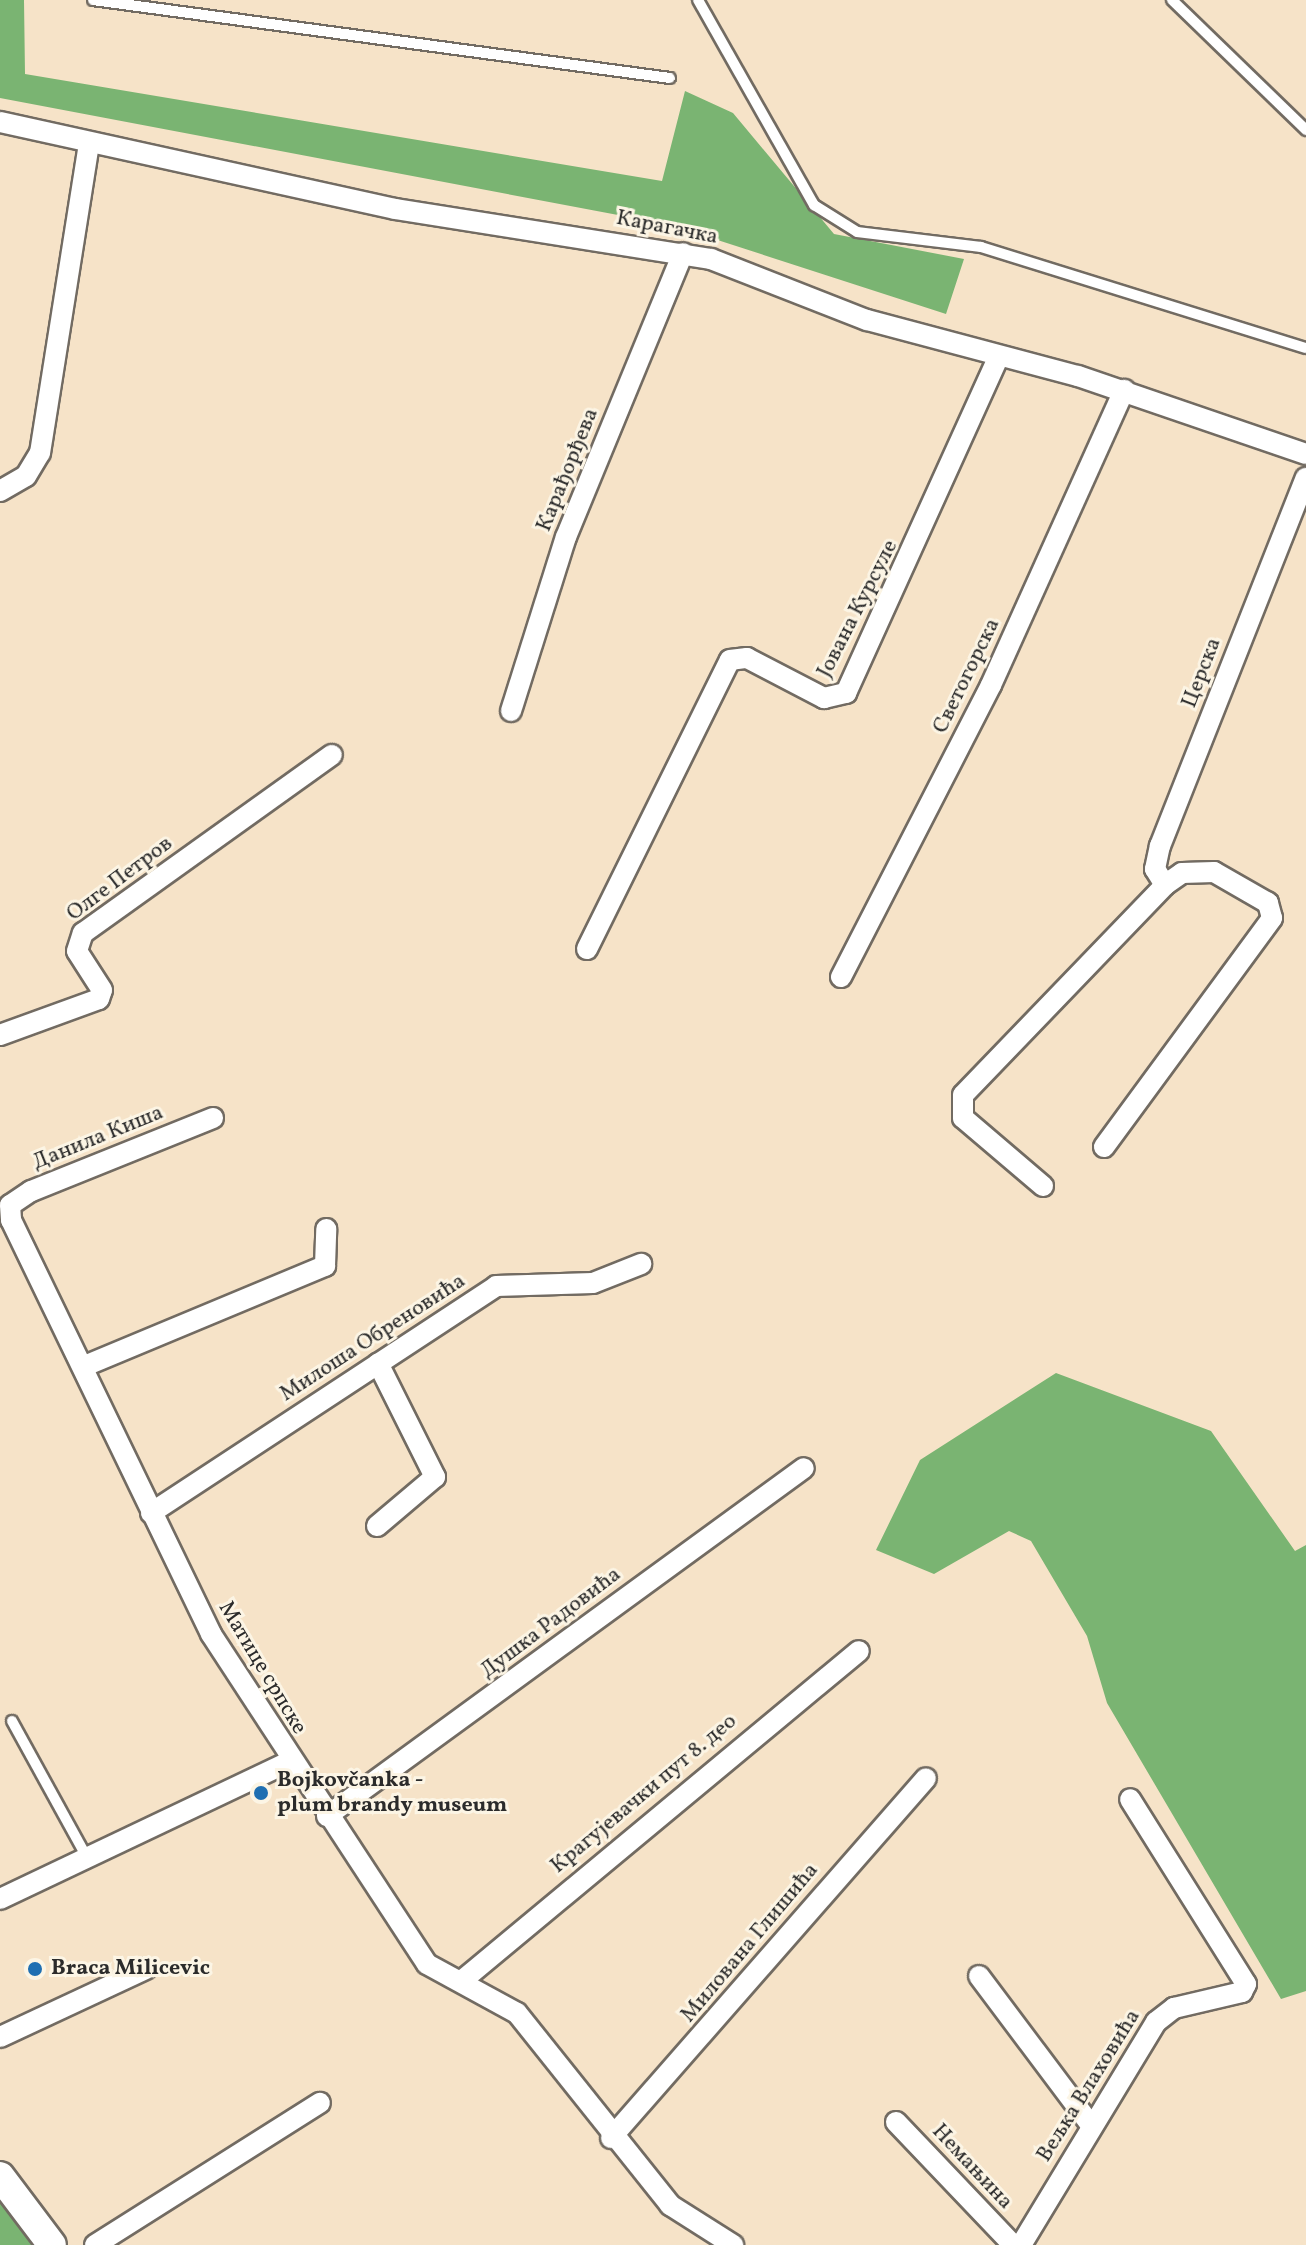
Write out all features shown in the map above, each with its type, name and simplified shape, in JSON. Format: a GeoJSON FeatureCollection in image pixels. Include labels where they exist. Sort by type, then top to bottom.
{"type":"FeatureCollection","features":[{"type":"Feature","properties":{"kind":"main road"},"geometry":{"type":"LineString","coordinates":[[0,2176],[52,2245]]}},
{"type":"Feature","properties":{"kind":"street","name":"Карагачка"},"geometry":{"type":"LineString","coordinates":[[0,122],[395,209],[683,253],[867,320],[1124,390],[1306,454]]}},
{"type":"Feature","properties":{"kind":"street"},"geometry":{"type":"LineString","coordinates":[[0,491],[26,476],[40,453],[89,143]]}},
{"type":"Feature","properties":{"kind":"street","name":"Карађорђева"},"geometry":{"type":"LineString","coordinates":[[511,711],[566,537],[683,253]]}},
{"type":"Feature","properties":{"kind":"street","name":"Јована Курсуле"},"geometry":{"type":"LineString","coordinates":[[587,949],[730,660],[747,658],[824,698],[846,693],[999,356]]}},
{"type":"Feature","properties":{"kind":"street","name":"Светогорска"},"geometry":{"type":"LineString","coordinates":[[841,977],[991,685],[1124,390]]}},
{"type":"Feature","properties":{"kind":"street","name":"Церска"},"geometry":{"type":"LineString","coordinates":[[1165,885],[1155,869],[1160,846],[1306,478]]}},
{"type":"Feature","properties":{"kind":"street","name":"Олге Петров"},"geometry":{"type":"LineString","coordinates":[[0,1035],[99,999],[102,990],[77,951],[83,933],[332,755]]}},
{"type":"Feature","properties":{"kind":"street"},"geometry":{"type":"LineString","coordinates":[[1043,1186],[963,1118],[963,1095],[1165,885],[1182,873],[1214,872],[1268,903],[1272,918],[1104,1147]]}},
{"type":"Feature","properties":{"kind":"street","name":"Данила Киша"},"geometry":{"type":"LineString","coordinates":[[9,1211],[31,1191],[213,1118]]}},
{"type":"Feature","properties":{"kind":"street","name":"Матице српске"},"geometry":{"type":"LineString","coordinates":[[9,1211],[87,1365],[151,1513],[211,1634],[290,1761],[427,1964],[464,1979],[517,2013],[611,2138],[670,2205],[733,2245]]}},
{"type":"Feature","properties":{"kind":"street"},"geometry":{"type":"LineString","coordinates":[[87,1365],[325,1266],[326,1229]]}},
{"type":"Feature","properties":{"kind":"street","name":"Милоша Обреновића"},"geometry":{"type":"LineString","coordinates":[[151,1513],[503,1283],[593,1283],[641,1264]]}},
{"type":"Feature","properties":{"kind":"street"},"geometry":{"type":"LineString","coordinates":[[377,1526],[435,1477],[378,1363]]}},
{"type":"Feature","properties":{"kind":"street","name":"Душка Радовића"},"geometry":{"type":"LineString","coordinates":[[327,1816],[804,1468]]}},
{"type":"Feature","properties":{"kind":"street","name":"Крагујевачки пут 8. део"},"geometry":{"type":"LineString","coordinates":[[464,1979],[859,1651]]}},
{"type":"Feature","properties":{"kind":"street"},"geometry":{"type":"LineString","coordinates":[[0,1899],[89,1860],[290,1761]]}},
{"type":"Feature","properties":{"kind":"street","name":"Милована Глишића"},"geometry":{"type":"LineString","coordinates":[[611,2138],[926,1778]]}},
{"type":"Feature","properties":{"kind":"street","name":"Вељка Влаховића"},"geometry":{"type":"LineString","coordinates":[[1021,2245],[1090,2124],[1167,2011],[1242,1992],[1246,1984],[1130,1799]]}},
{"type":"Feature","properties":{"kind":"street"},"geometry":{"type":"LineString","coordinates":[[0,2037],[146,1969]]}},
{"type":"Feature","properties":{"kind":"street"},"geometry":{"type":"LineString","coordinates":[[979,1976],[1090,2124]]}},
{"type":"Feature","properties":{"kind":"street"},"geometry":{"type":"LineString","coordinates":[[95,2245],[320,2103]]}},
{"type":"Feature","properties":{"kind":"street","name":"Немањина"},"geometry":{"type":"LineString","coordinates":[[896,2122],[1013,2245]]}},
{"type":"Feature","properties":{"kind":"lane"},"geometry":{"type":"LineString","coordinates":[[93,0],[670,78]]}},
{"type":"Feature","properties":{"kind":"lane"},"geometry":{"type":"LineString","coordinates":[[698,0],[814,205],[857,232],[981,247],[1306,348]]}},
{"type":"Feature","properties":{"kind":"lane"},"geometry":{"type":"LineString","coordinates":[[1172,0],[1306,130]]}},
{"type":"Feature","properties":{"kind":"lane"},"geometry":{"type":"LineString","coordinates":[[12,1721],[89,1860]]}},
{"type":"Feature","properties":{"kind":"green space"},"geometry":{"type":"Polygon","coordinates":[[[0,0],[24,0],[25,74],[662,181],[685,91],[733,113],[834,234],[964,259],[946,314],[671,225],[0,98],[0,0]]]}},
{"type":"Feature","properties":{"kind":"green space"},"geometry":{"type":"Polygon","coordinates":[[[1056,1373],[1211,1431],[1295,1551],[1306,1545],[1306,1991],[1281,1999],[1107,1703],[1087,1636],[1031,1541],[1009,1531],[934,1574],[876,1550],[920,1460],[1056,1373]]]}},
{"type":"Feature","properties":{"kind":"green space"},"geometry":{"type":"Polygon","coordinates":[[[0,2199],[34,2245],[0,2245],[0,2199]]]}},
{"type":"Feature","properties":{"kind":"place","name":"Bojkovčanka - plum brandy museum"},"geometry":{"type":"Point","coordinates":[261,1793]}},
{"type":"Feature","properties":{"kind":"place","name":"Braca Milicevic"},"geometry":{"type":"Point","coordinates":[35,1969]}}]}
